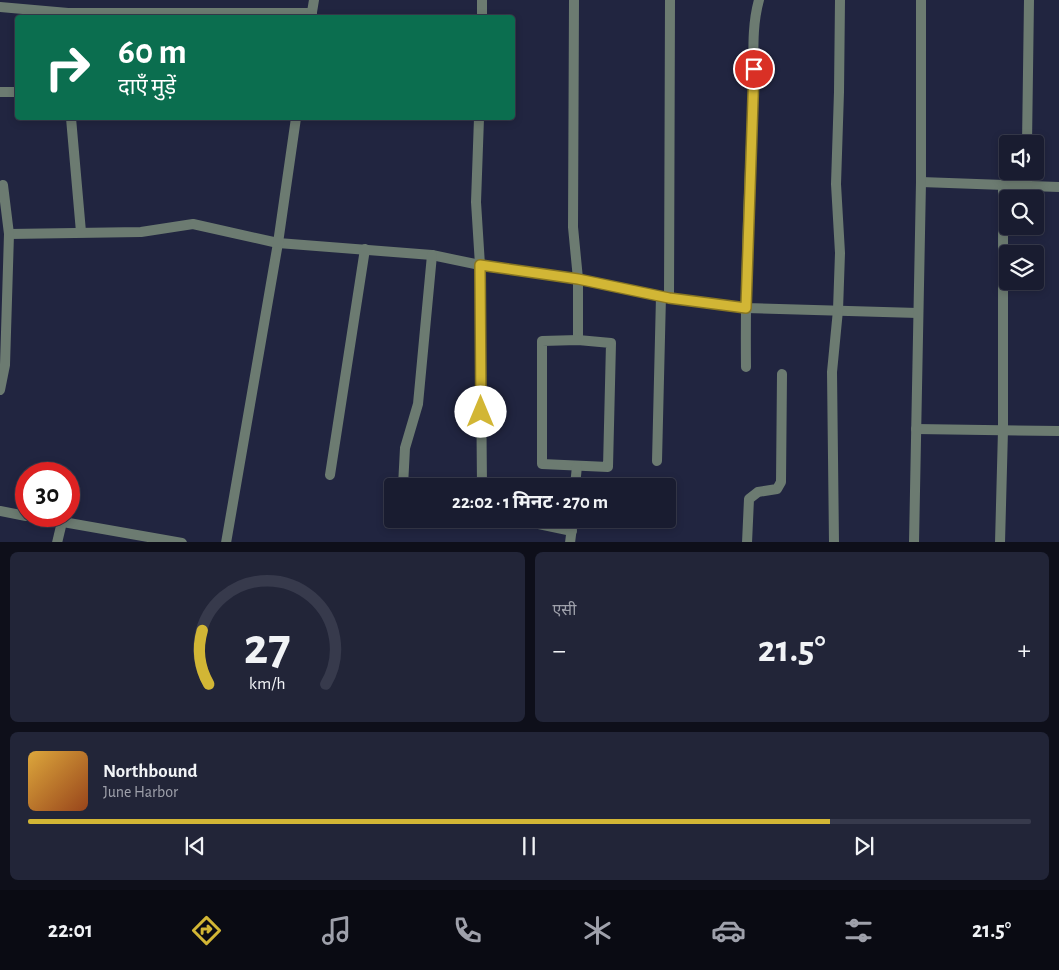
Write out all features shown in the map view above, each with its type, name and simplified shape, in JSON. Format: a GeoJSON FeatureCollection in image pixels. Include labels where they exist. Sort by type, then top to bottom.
{"type":"FeatureCollection","features":[{"type":"Feature","properties":{"kind":"street"},"geometry":{"type":"LineString","coordinates":[[0,7],[68,13],[312,15],[314,0]]}},
{"type":"Feature","properties":{"kind":"street"},"geometry":{"type":"LineString","coordinates":[[482,0],[482,15]]}},
{"type":"Feature","properties":{"kind":"street"},"geometry":{"type":"LineString","coordinates":[[574,0],[573,227],[578,279],[578,340]]}},
{"type":"Feature","properties":{"kind":"street"},"geometry":{"type":"LineString","coordinates":[[657,461],[665,297],[670,0]]}},
{"type":"Feature","properties":{"kind":"street"},"geometry":{"type":"LineString","coordinates":[[746,367],[747,226],[754,83],[754,25],[759,0]]}},
{"type":"Feature","properties":{"kind":"street"},"geometry":{"type":"LineString","coordinates":[[834,542],[832,372],[838,310],[840,240],[836,184],[840,0]]}},
{"type":"Feature","properties":{"kind":"street"},"geometry":{"type":"LineString","coordinates":[[914,542],[921,182],[921,0]]}},
{"type":"Feature","properties":{"kind":"street"},"geometry":{"type":"LineString","coordinates":[[1027,135],[1029,0]]}},
{"type":"Feature","properties":{"kind":"street"},"geometry":{"type":"LineString","coordinates":[[0,92],[15,92]]}},
{"type":"Feature","properties":{"kind":"street"},"geometry":{"type":"LineString","coordinates":[[71,120],[81,232]]}},
{"type":"Feature","properties":{"kind":"street"},"geometry":{"type":"LineString","coordinates":[[226,542],[278,243],[296,120]]}},
{"type":"Feature","properties":{"kind":"street"},"geometry":{"type":"LineString","coordinates":[[479,120],[476,202],[480,265],[482,478]]}},
{"type":"Feature","properties":{"kind":"street"},"geometry":{"type":"LineString","coordinates":[[1027,180],[1027,186]]}},
{"type":"Feature","properties":{"kind":"street"},"geometry":{"type":"LineString","coordinates":[[921,182],[1059,187]]}},
{"type":"Feature","properties":{"kind":"street"},"geometry":{"type":"LineString","coordinates":[[0,390],[5,365],[9,234],[3,185]]}},
{"type":"Feature","properties":{"kind":"street"},"geometry":{"type":"LineString","coordinates":[[1000,542],[1003,430],[1003,185]]}},
{"type":"Feature","properties":{"kind":"street"},"geometry":{"type":"LineString","coordinates":[[9,234],[141,232],[193,224],[278,243],[432,255],[480,265],[578,279],[665,297],[746,308],[918,313]]}},
{"type":"Feature","properties":{"kind":"street"},"geometry":{"type":"LineString","coordinates":[[330,475],[366,250]]}},
{"type":"Feature","properties":{"kind":"street"},"geometry":{"type":"LineString","coordinates":[[403,478],[405,448],[418,404],[432,255]]}},
{"type":"Feature","properties":{"kind":"street"},"geometry":{"type":"LineString","coordinates":[[578,340],[611,343],[608,467],[542,464],[542,341],[578,340]]}},
{"type":"Feature","properties":{"kind":"street"},"geometry":{"type":"LineString","coordinates":[[747,542],[747,505],[749,499],[758,492],[777,489],[781,482],[782,374]]}},
{"type":"Feature","properties":{"kind":"street"},"geometry":{"type":"LineString","coordinates":[[916,430],[1059,431]]}},
{"type":"Feature","properties":{"kind":"street"},"geometry":{"type":"LineString","coordinates":[[576,478],[577,466]]}},
{"type":"Feature","properties":{"kind":"street"},"geometry":{"type":"LineString","coordinates":[[0,511],[15,514]]}},
{"type":"Feature","properties":{"kind":"street"},"geometry":{"type":"LineString","coordinates":[[80,526],[134,539],[182,542]]}},
{"type":"Feature","properties":{"kind":"street"},"geometry":{"type":"LineString","coordinates":[[56,542],[60,527]]}},
{"type":"Feature","properties":{"kind":"street"},"geometry":{"type":"LineString","coordinates":[[558,528],[572,531]]}},
{"type":"Feature","properties":{"kind":"street"},"geometry":{"type":"LineString","coordinates":[[570,542],[572,528]]}},
{"type":"Feature","properties":{"kind":"route"},"geometry":{"type":"LineString","coordinates":[[481,412],[480,265],[578,279],[669,298],[746,308],[747,226],[754,69]]}}]}
